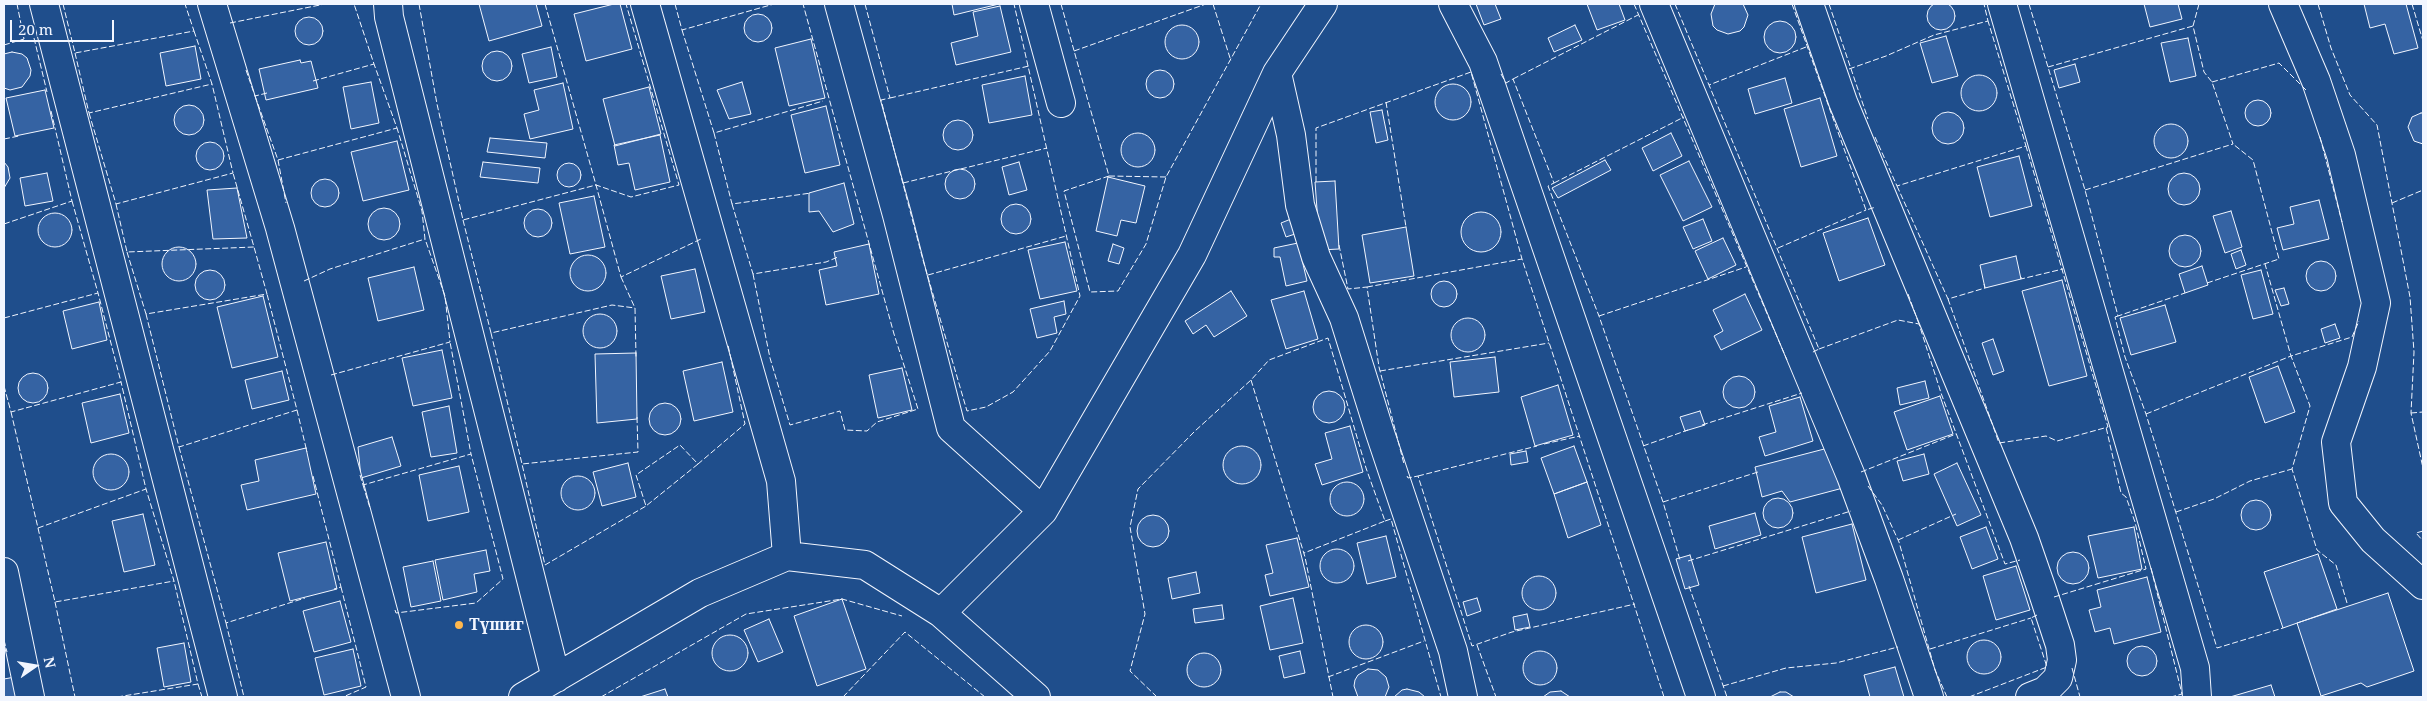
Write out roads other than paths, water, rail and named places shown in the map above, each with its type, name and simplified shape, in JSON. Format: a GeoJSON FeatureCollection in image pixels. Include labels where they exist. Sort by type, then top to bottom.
{"type":"FeatureCollection","features":[{"type":"Feature","properties":{"kind":"street"},"geometry":{"type":"LineString","coordinates":[[44,4],[223,697]]}},
{"type":"Feature","properties":{"kind":"street"},"geometry":{"type":"LineString","coordinates":[[212,4],[280,228],[406,697]]}},
{"type":"Feature","properties":{"kind":"street"},"geometry":{"type":"LineString","coordinates":[[388,4],[389,17],[556,678]]}},
{"type":"Feature","properties":{"kind":"street"},"geometry":{"type":"LineString","coordinates":[[645,4],[781,481],[787,556]]}},
{"type":"Feature","properties":{"kind":"street"},"geometry":{"type":"LineString","coordinates":[[839,4],[897,214],[951,428],[1043,511]]}},
{"type":"Feature","properties":{"kind":"street"},"geometry":{"type":"LineString","coordinates":[[1034,4],[1061,102]]}},
{"type":"Feature","properties":{"kind":"street"},"geometry":{"type":"LineString","coordinates":[[941,613],[1043,511],[1192,255],[1277,73],[1323,4]]}},
{"type":"Feature","properties":{"kind":"street"},"geometry":{"type":"LineString","coordinates":[[1453,4],[1483,62],[1701,697]]}},
{"type":"Feature","properties":{"kind":"street"},"geometry":{"type":"LineString","coordinates":[[1654,4],[1851,476],[1889,579],[1929,697]]}},
{"type":"Feature","properties":{"kind":"street"},"geometry":{"type":"LineString","coordinates":[[1809,4],[1843,102],[2024,538],[2057,636],[2062,660],[2058,678],[2045,691],[2030,697]]}},
{"type":"Feature","properties":{"kind":"street"},"geometry":{"type":"LineString","coordinates":[[2002,4],[2195,668],[2197,697]]}},
{"type":"Feature","properties":{"kind":"street"},"geometry":{"type":"LineString","coordinates":[[2283,4],[2316,81],[2340,155],[2376,303],[2362,367],[2336,442],[2343,503],[2373,540],[2423,585]]}},
{"type":"Feature","properties":{"kind":"street"},"geometry":{"type":"LineString","coordinates":[[1277,73],[1291,135],[1300,205],[1316,257],[1344,318],[1452,651],[1463,697]]}},
{"type":"Feature","properties":{"kind":"street"},"geometry":{"type":"LineString","coordinates":[[523,697],[700,593],[787,556],[865,565],[941,613],[1036,697]]}},
{"type":"Feature","properties":{"kind":"street"},"geometry":{"type":"LineString","coordinates":[[4,572],[30,697]]}},
{"type":"Feature","properties":{"kind":"place","name":"Түшиг"},"geometry":{"type":"Point","coordinates":[459,625]}}]}
